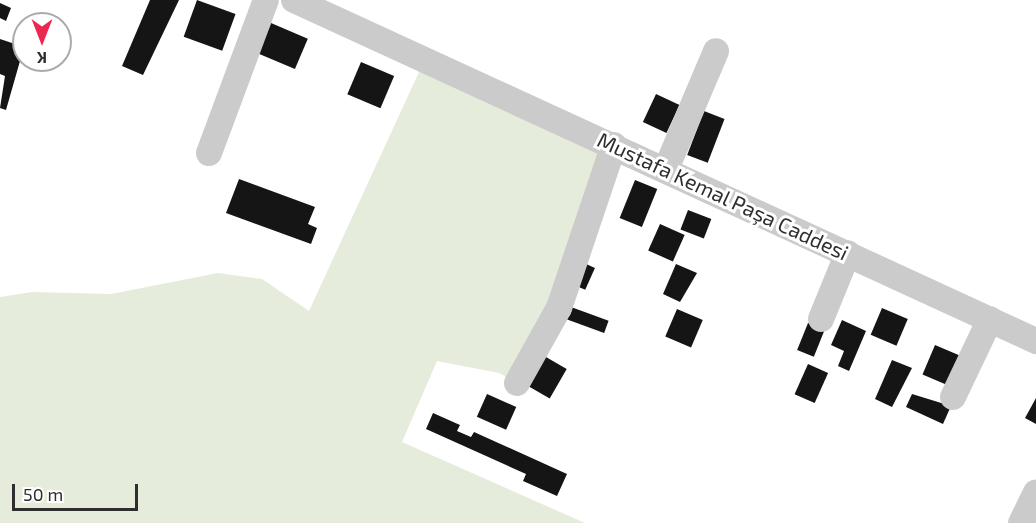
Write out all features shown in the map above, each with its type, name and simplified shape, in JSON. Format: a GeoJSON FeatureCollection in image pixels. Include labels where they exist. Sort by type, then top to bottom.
{"type":"FeatureCollection","features":[{"type":"Feature","properties":{"kind":"street"},"geometry":{"type":"LineString","coordinates":[[209,153],[266,0]]}},
{"type":"Feature","properties":{"kind":"street","name":"Mustafa Kemal Paşa Caddesi"},"geometry":{"type":"LineString","coordinates":[[294,0],[614,145],[1036,341]]}},
{"type":"Feature","properties":{"kind":"street"},"geometry":{"type":"LineString","coordinates":[[666,169],[716,51]]}},
{"type":"Feature","properties":{"kind":"street"},"geometry":{"type":"LineString","coordinates":[[517,383],[559,308],[614,145]]}},
{"type":"Feature","properties":{"kind":"street"},"geometry":{"type":"LineString","coordinates":[[821,319],[848,253]]}},
{"type":"Feature","properties":{"kind":"street"},"geometry":{"type":"LineString","coordinates":[[953,397],[990,319]]}},
{"type":"Feature","properties":{"kind":"street"},"geometry":{"type":"LineString","coordinates":[[1021,523],[1034,498]]}},
{"type":"Feature","properties":{"kind":"green space"},"geometry":{"type":"Polygon","coordinates":[[[425,59],[614,145],[517,383],[499,373],[437,361],[402,442],[585,523],[0,523],[0,297],[32,292],[111,294],[218,273],[262,279],[309,311],[425,59]]]}},
{"type":"Feature","properties":{"kind":"building"},"geometry":{"type":"Polygon","coordinates":[[[150,0],[179,0],[143,75],[122,66],[150,0]]]}},
{"type":"Feature","properties":{"kind":"building"},"geometry":{"type":"Polygon","coordinates":[[[197,0],[236,14],[222,51],[184,37],[197,0]]]}},
{"type":"Feature","properties":{"kind":"building"},"geometry":{"type":"Polygon","coordinates":[[[0,3],[11,8],[6,21],[0,18],[0,3]]]}},
{"type":"Feature","properties":{"kind":"building"},"geometry":{"type":"Polygon","coordinates":[[[271,23],[308,39],[295,69],[258,53],[271,23]]]}},
{"type":"Feature","properties":{"kind":"building"},"geometry":{"type":"Polygon","coordinates":[[[0,39],[12,43],[12,72],[17,72],[6,110],[0,108],[5,76],[0,74],[0,39]]]}},
{"type":"Feature","properties":{"kind":"building"},"geometry":{"type":"Polygon","coordinates":[[[361,62],[394,76],[380,108],[347,94],[361,62]]]}},
{"type":"Feature","properties":{"kind":"building"},"geometry":{"type":"Polygon","coordinates":[[[656,94],[680,105],[666,133],[643,122],[656,94]]]}},
{"type":"Feature","properties":{"kind":"building"},"geometry":{"type":"Polygon","coordinates":[[[704,111],[725,119],[708,163],[687,155],[704,111]]]}},
{"type":"Feature","properties":{"kind":"building"},"geometry":{"type":"Polygon","coordinates":[[[239,179],[315,207],[308,224],[317,228],[311,244],[226,213],[239,179]]]}},
{"type":"Feature","properties":{"kind":"building"},"geometry":{"type":"Polygon","coordinates":[[[635,180],[657,189],[642,227],[620,218],[635,180]]]}},
{"type":"Feature","properties":{"kind":"building"},"geometry":{"type":"Polygon","coordinates":[[[688,210],[711,219],[704,239],[680,230],[688,210]]]}},
{"type":"Feature","properties":{"kind":"building"},"geometry":{"type":"Polygon","coordinates":[[[660,224],[685,235],[673,261],[648,250],[660,224]]]}},
{"type":"Feature","properties":{"kind":"building"},"geometry":{"type":"Polygon","coordinates":[[[584,263],[595,268],[585,290],[574,285],[584,263]]]}},
{"type":"Feature","properties":{"kind":"building"},"geometry":{"type":"Polygon","coordinates":[[[676,264],[697,273],[680,302],[663,294],[676,264]]]}},
{"type":"Feature","properties":{"kind":"building"},"geometry":{"type":"Polygon","coordinates":[[[571,307],[609,321],[604,333],[567,319],[571,307]]]}},
{"type":"Feature","properties":{"kind":"building"},"geometry":{"type":"Polygon","coordinates":[[[882,308],[908,319],[896,346],[871,335],[882,308]]]}},
{"type":"Feature","properties":{"kind":"building"},"geometry":{"type":"Polygon","coordinates":[[[677,309],[703,320],[691,348],[665,337],[677,309]]]}},
{"type":"Feature","properties":{"kind":"building"},"geometry":{"type":"Polygon","coordinates":[[[842,320],[866,331],[849,371],[838,366],[844,351],[831,345],[842,320]]]}},
{"type":"Feature","properties":{"kind":"building"},"geometry":{"type":"Polygon","coordinates":[[[808,323],[825,330],[814,357],[797,350],[808,323]]]}},
{"type":"Feature","properties":{"kind":"building"},"geometry":{"type":"Polygon","coordinates":[[[935,345],[963,357],[950,386],[922,374],[935,345]]]}},
{"type":"Feature","properties":{"kind":"building"},"geometry":{"type":"Polygon","coordinates":[[[539,353],[567,369],[550,398],[522,382],[539,353]]]}},
{"type":"Feature","properties":{"kind":"building"},"geometry":{"type":"Polygon","coordinates":[[[892,360],[912,368],[892,407],[875,399],[892,360]]]}},
{"type":"Feature","properties":{"kind":"building"},"geometry":{"type":"Polygon","coordinates":[[[808,364],[828,373],[815,403],[795,394],[808,364]]]}},
{"type":"Feature","properties":{"kind":"building"},"geometry":{"type":"Polygon","coordinates":[[[487,394],[516,407],[506,430],[477,417],[487,394]]]}},
{"type":"Feature","properties":{"kind":"building"},"geometry":{"type":"Polygon","coordinates":[[[912,394],[951,406],[943,424],[906,407],[912,394]]]}},
{"type":"Feature","properties":{"kind":"building"},"geometry":{"type":"Polygon","coordinates":[[[1036,398],[1036,424],[1025,418],[1036,398]]]}},
{"type":"Feature","properties":{"kind":"building"},"geometry":{"type":"Polygon","coordinates":[[[433,413],[460,425],[457,431],[471,437],[474,432],[567,474],[557,496],[523,481],[526,474],[426,429],[433,413]]]}}]}
